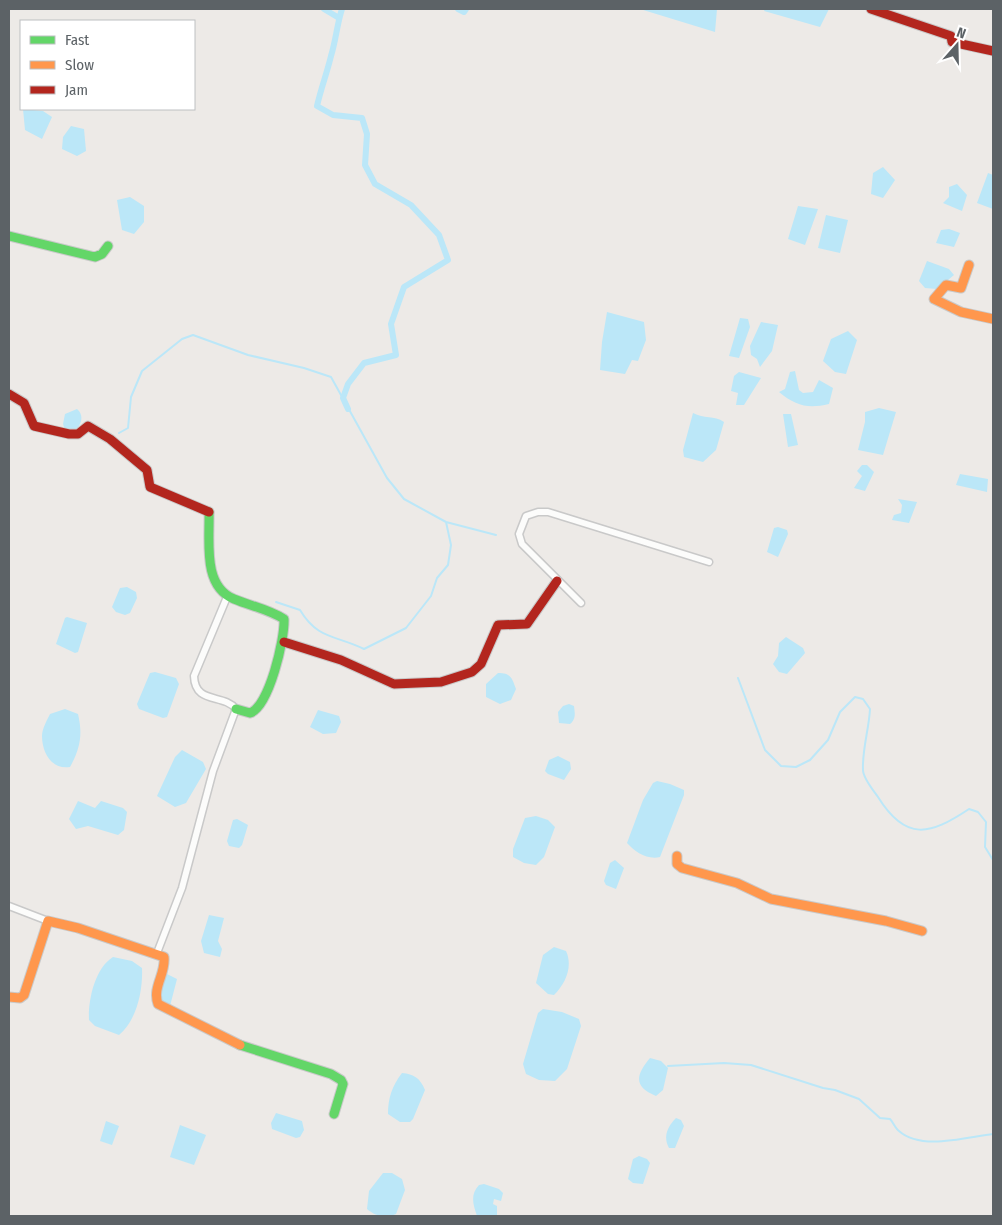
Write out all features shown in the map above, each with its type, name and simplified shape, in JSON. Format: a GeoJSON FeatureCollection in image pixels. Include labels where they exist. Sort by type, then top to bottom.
{"type":"FeatureCollection","features":[{"type":"Feature","properties":{"kind":"street"},"geometry":{"type":"LineString","coordinates":[[871,9],[913,25],[940,31],[951,36],[952,42],[993,51]]}},
{"type":"Feature","properties":{"kind":"street"},"geometry":{"type":"LineString","coordinates":[[9,236],[95,257],[102,254],[108,246]]}},
{"type":"Feature","properties":{"kind":"street"},"geometry":{"type":"LineString","coordinates":[[969,265],[961,288],[946,285],[934,299],[961,312],[993,319]]}},
{"type":"Feature","properties":{"kind":"street"},"geometry":{"type":"LineString","coordinates":[[9,394],[22,398],[26,404],[29,419],[34,426],[69,434],[78,434],[88,426],[110,439],[147,470],[150,486],[154,490],[209,512],[208,554],[218,589],[227,596],[271,610],[284,619],[284,642],[256,711],[250,712],[236,709],[231,704],[202,694],[194,684],[194,676],[227,596]]}},
{"type":"Feature","properties":{"kind":"street"},"geometry":{"type":"LineString","coordinates":[[581,604],[519,540],[519,534],[526,516],[538,512],[548,512],[709,562]]}},
{"type":"Feature","properties":{"kind":"street"},"geometry":{"type":"LineString","coordinates":[[284,642],[340,660],[394,684],[441,682],[472,672],[480,664],[498,625],[501,623],[523,626],[527,624],[557,581]]}},
{"type":"Feature","properties":{"kind":"street"},"geometry":{"type":"LineString","coordinates":[[158,953],[182,888],[212,771],[236,709]]}},
{"type":"Feature","properties":{"kind":"street"},"geometry":{"type":"LineString","coordinates":[[677,856],[677,864],[682,868],[737,883],[772,899],[869,920],[886,921],[922,931]]}},
{"type":"Feature","properties":{"kind":"street"},"geometry":{"type":"LineString","coordinates":[[9,906],[48,921],[78,928],[164,956],[166,962],[156,991],[155,1000],[158,1004],[246,1048],[331,1074],[341,1080],[343,1084],[334,1114]]}},
{"type":"Feature","properties":{"kind":"street"},"geometry":{"type":"LineString","coordinates":[[9,998],[24,996],[48,921]]}},
{"type":"Feature","properties":{"kind":"water"},"geometry":{"type":"Polygon","coordinates":[[[640,9],[717,9],[715,32],[640,9]]]}},
{"type":"Feature","properties":{"kind":"water"},"geometry":{"type":"Polygon","coordinates":[[[765,9],[829,9],[820,27],[764,11],[765,9]]]}},
{"type":"Feature","properties":{"kind":"water"},"geometry":{"type":"Polygon","coordinates":[[[23,110],[43,111],[52,117],[42,139],[25,130],[23,110]]]}},
{"type":"Feature","properties":{"kind":"water"},"geometry":{"type":"Polygon","coordinates":[[[71,126],[84,129],[86,151],[77,156],[62,149],[63,137],[71,126]]]}},
{"type":"Feature","properties":{"kind":"water"},"geometry":{"type":"Polygon","coordinates":[[[883,167],[895,180],[883,198],[871,194],[873,173],[883,167]]]}},
{"type":"Feature","properties":{"kind":"water"},"geometry":{"type":"Polygon","coordinates":[[[988,173],[993,175],[993,209],[977,203],[988,173]]]}},
{"type":"Feature","properties":{"kind":"water"},"geometry":{"type":"Polygon","coordinates":[[[957,184],[967,195],[962,211],[943,203],[949,197],[949,187],[957,184]]]}},
{"type":"Feature","properties":{"kind":"water"},"geometry":{"type":"Polygon","coordinates":[[[130,197],[144,206],[144,222],[134,234],[122,230],[117,200],[130,197]]]}},
{"type":"Feature","properties":{"kind":"water"},"geometry":{"type":"Polygon","coordinates":[[[798,206],[818,209],[805,245],[788,239],[798,206]]]}},
{"type":"Feature","properties":{"kind":"water"},"geometry":{"type":"Polygon","coordinates":[[[826,215],[848,220],[840,253],[818,248],[826,215]]]}},
{"type":"Feature","properties":{"kind":"water"},"geometry":{"type":"Polygon","coordinates":[[[949,229],[960,233],[954,247],[936,243],[941,230],[949,229]]]}},
{"type":"Feature","properties":{"kind":"water"},"geometry":{"type":"Polygon","coordinates":[[[927,261],[949,269],[954,275],[937,289],[925,288],[919,281],[927,261]]]}},
{"type":"Feature","properties":{"kind":"water"},"geometry":{"type":"Polygon","coordinates":[[[607,312],[644,322],[646,340],[638,361],[632,360],[625,374],[600,370],[607,312]]]}},
{"type":"Feature","properties":{"kind":"water"},"geometry":{"type":"Polygon","coordinates":[[[740,318],[748,319],[750,327],[739,358],[729,356],[740,318]]]}},
{"type":"Feature","properties":{"kind":"water"},"geometry":{"type":"Polygon","coordinates":[[[761,322],[778,325],[772,351],[760,367],[757,359],[751,355],[750,346],[761,322]]]}},
{"type":"Feature","properties":{"kind":"water"},"geometry":{"type":"Polygon","coordinates":[[[848,331],[857,340],[846,374],[835,372],[823,361],[831,339],[848,331]]]}},
{"type":"Feature","properties":{"kind":"water"},"geometry":{"type":"Polygon","coordinates":[[[795,371],[799,390],[803,393],[813,392],[819,380],[833,388],[829,404],[802,405],[779,392],[785,389],[790,372],[795,371]]]}},
{"type":"Feature","properties":{"kind":"water"},"geometry":{"type":"Polygon","coordinates":[[[739,372],[761,378],[744,405],[736,405],[738,393],[731,391],[734,376],[739,372]]]}},
{"type":"Feature","properties":{"kind":"water"},"geometry":{"type":"Polygon","coordinates":[[[879,408],[896,412],[883,455],[858,450],[865,422],[865,412],[879,408]]]}},
{"type":"Feature","properties":{"kind":"water"},"geometry":{"type":"Polygon","coordinates":[[[77,409],[81,415],[79,426],[74,432],[65,430],[63,424],[65,414],[77,409]]]}},
{"type":"Feature","properties":{"kind":"water"},"geometry":{"type":"Polygon","coordinates":[[[693,413],[716,418],[724,422],[716,450],[703,462],[684,457],[683,450],[693,413]]]}},
{"type":"Feature","properties":{"kind":"water"},"geometry":{"type":"Polygon","coordinates":[[[783,414],[791,414],[798,445],[788,447],[783,414]]]}},
{"type":"Feature","properties":{"kind":"water"},"geometry":{"type":"Polygon","coordinates":[[[862,465],[867,465],[874,472],[865,491],[854,488],[862,476],[857,471],[862,465]]]}},
{"type":"Feature","properties":{"kind":"water"},"geometry":{"type":"Polygon","coordinates":[[[960,474],[988,479],[987,492],[956,485],[960,474]]]}},
{"type":"Feature","properties":{"kind":"water"},"geometry":{"type":"Polygon","coordinates":[[[898,499],[917,502],[909,523],[892,520],[894,515],[901,513],[902,505],[898,499]]]}},
{"type":"Feature","properties":{"kind":"water"},"geometry":{"type":"Polygon","coordinates":[[[778,527],[787,530],[788,534],[778,557],[767,552],[774,528],[778,527]]]}},
{"type":"Feature","properties":{"kind":"water"},"geometry":{"type":"Polygon","coordinates":[[[127,587],[136,592],[137,598],[130,613],[125,615],[116,612],[112,607],[120,588],[127,587]]]}},
{"type":"Feature","properties":{"kind":"water"},"geometry":{"type":"Polygon","coordinates":[[[67,617],[87,623],[78,652],[75,653],[56,644],[67,617]]]}},
{"type":"Feature","properties":{"kind":"water"},"geometry":{"type":"Polygon","coordinates":[[[786,637],[803,648],[805,653],[787,674],[779,672],[773,664],[778,656],[779,643],[786,637]]]}},
{"type":"Feature","properties":{"kind":"water"},"geometry":{"type":"Polygon","coordinates":[[[155,672],[176,678],[179,684],[167,717],[163,718],[139,709],[137,704],[150,673],[155,672]]]}},
{"type":"Feature","properties":{"kind":"water"},"geometry":{"type":"Polygon","coordinates":[[[498,673],[506,674],[510,677],[516,689],[511,700],[500,704],[486,697],[486,684],[498,673]]]}},
{"type":"Feature","properties":{"kind":"water"},"geometry":{"type":"Polygon","coordinates":[[[569,704],[574,706],[575,714],[573,720],[570,724],[559,723],[558,712],[563,706],[569,704]]]}},
{"type":"Feature","properties":{"kind":"water"},"geometry":{"type":"Polygon","coordinates":[[[65,709],[78,714],[80,729],[78,748],[70,767],[58,766],[53,763],[46,754],[42,742],[44,728],[50,714],[65,709]]]}},
{"type":"Feature","properties":{"kind":"water"},"geometry":{"type":"Polygon","coordinates":[[[318,710],[339,716],[341,722],[336,733],[323,734],[310,727],[318,710]]]}},
{"type":"Feature","properties":{"kind":"water"},"geometry":{"type":"Polygon","coordinates":[[[182,750],[203,762],[206,769],[186,803],[175,807],[157,796],[175,757],[182,750]]]}},
{"type":"Feature","properties":{"kind":"water"},"geometry":{"type":"Polygon","coordinates":[[[558,756],[570,762],[571,769],[564,780],[545,771],[549,760],[558,756]]]}},
{"type":"Feature","properties":{"kind":"water"},"geometry":{"type":"Polygon","coordinates":[[[657,781],[684,790],[684,795],[660,857],[655,858],[642,854],[627,843],[643,800],[653,783],[657,781]]]}},
{"type":"Feature","properties":{"kind":"water"},"geometry":{"type":"Polygon","coordinates":[[[78,801],[95,808],[101,801],[123,808],[127,812],[124,830],[118,835],[88,826],[76,829],[69,819],[78,801]]]}},
{"type":"Feature","properties":{"kind":"water"},"geometry":{"type":"Polygon","coordinates":[[[536,816],[548,820],[555,827],[544,857],[536,865],[524,863],[513,857],[513,849],[525,818],[536,816]]]}},
{"type":"Feature","properties":{"kind":"water"},"geometry":{"type":"Polygon","coordinates":[[[237,819],[248,825],[242,845],[239,848],[229,846],[227,841],[233,820],[237,819]]]}},
{"type":"Feature","properties":{"kind":"water"},"geometry":{"type":"Polygon","coordinates":[[[615,860],[624,868],[616,889],[606,885],[604,881],[610,863],[615,860]]]}},
{"type":"Feature","properties":{"kind":"water"},"geometry":{"type":"Polygon","coordinates":[[[209,915],[224,918],[218,941],[222,949],[220,957],[204,953],[201,941],[209,915]]]}},
{"type":"Feature","properties":{"kind":"water"},"geometry":{"type":"Polygon","coordinates":[[[554,947],[566,951],[569,963],[565,980],[554,995],[548,994],[536,983],[543,955],[554,947]]]}},
{"type":"Feature","properties":{"kind":"water"},"geometry":{"type":"Polygon","coordinates":[[[113,957],[132,961],[142,968],[138,1004],[130,1021],[119,1035],[95,1026],[89,1020],[91,994],[97,976],[113,957]]]}},
{"type":"Feature","properties":{"kind":"water"},"geometry":{"type":"Polygon","coordinates":[[[167,974],[177,979],[170,1006],[161,1001],[159,995],[167,974]]]}},
{"type":"Feature","properties":{"kind":"water"},"geometry":{"type":"Polygon","coordinates":[[[543,1009],[562,1012],[579,1019],[581,1026],[567,1069],[555,1081],[539,1080],[526,1074],[523,1064],[538,1013],[543,1009]]]}},
{"type":"Feature","properties":{"kind":"water"},"geometry":{"type":"Polygon","coordinates":[[[650,1058],[661,1061],[668,1068],[663,1090],[656,1096],[644,1089],[640,1085],[639,1080],[645,1064],[650,1058]]]}},
{"type":"Feature","properties":{"kind":"water"},"geometry":{"type":"Polygon","coordinates":[[[402,1073],[416,1077],[425,1090],[410,1122],[400,1122],[388,1114],[391,1092],[402,1073]]]}},
{"type":"Feature","properties":{"kind":"water"},"geometry":{"type":"Polygon","coordinates":[[[276,1113],[302,1121],[304,1130],[300,1137],[296,1138],[272,1129],[271,1123],[276,1113]]]}},
{"type":"Feature","properties":{"kind":"water"},"geometry":{"type":"Polygon","coordinates":[[[676,1118],[681,1120],[684,1126],[675,1148],[669,1148],[666,1136],[670,1125],[676,1118]]]}},
{"type":"Feature","properties":{"kind":"water"},"geometry":{"type":"Polygon","coordinates":[[[106,1121],[119,1126],[112,1145],[100,1141],[106,1121]]]}},
{"type":"Feature","properties":{"kind":"water"},"geometry":{"type":"Polygon","coordinates":[[[180,1125],[206,1135],[194,1165],[170,1157],[180,1125]]]}},
{"type":"Feature","properties":{"kind":"water"},"geometry":{"type":"Polygon","coordinates":[[[639,1156],[647,1159],[650,1163],[643,1184],[633,1183],[628,1179],[633,1159],[639,1156]]]}},
{"type":"Feature","properties":{"kind":"water"},"geometry":{"type":"Polygon","coordinates":[[[383,1173],[392,1173],[402,1179],[405,1190],[396,1214],[388,1216],[377,1215],[367,1209],[369,1191],[383,1173]]]}},
{"type":"Feature","properties":{"kind":"water"},"geometry":{"type":"Polygon","coordinates":[[[484,1184],[499,1189],[503,1193],[501,1201],[494,1199],[493,1204],[497,1206],[497,1216],[477,1216],[473,1196],[479,1185],[484,1184]]]}},
{"type":"Feature","properties":{"kind":"waterway"},"geometry":{"type":"LineString","coordinates":[[324,9],[339,18]]}},
{"type":"Feature","properties":{"kind":"waterway"},"geometry":{"type":"LineString","coordinates":[[342,9],[333,50],[317,106],[333,115],[362,118],[367,134],[365,165],[375,184],[411,205],[439,235],[448,260],[404,287],[391,324],[396,355],[364,363],[348,384],[343,398],[348,409]]}},
{"type":"Feature","properties":{"kind":"waterway"},"geometry":{"type":"LineString","coordinates":[[458,9],[464,12],[466,9]]}},
{"type":"Feature","properties":{"kind":"waterway"},"geometry":{"type":"LineString","coordinates":[[119,433],[128,428],[131,397],[142,371],[182,339],[193,335],[248,355],[304,368],[331,377],[387,478],[404,499],[446,522],[496,535]]}},
{"type":"Feature","properties":{"kind":"waterway"},"geometry":{"type":"LineString","coordinates":[[276,602],[300,610],[314,627],[328,636],[364,649],[406,628],[431,596],[437,578],[448,565],[451,545],[446,522]]}},
{"type":"Feature","properties":{"kind":"waterway"},"geometry":{"type":"LineString","coordinates":[[738,678],[765,750],[781,766],[796,767],[810,760],[828,740],[840,712],[855,697],[863,699],[870,709],[863,773],[888,812],[899,822],[919,830],[942,824],[969,809],[978,812],[986,822],[985,847],[993,860]]}},
{"type":"Feature","properties":{"kind":"waterway"},"geometry":{"type":"LineString","coordinates":[[668,1066],[724,1063],[751,1065],[859,1099],[880,1118],[890,1119],[899,1131],[908,1137],[919,1140],[932,1142],[958,1140],[993,1134]]}},
{"type":"Feature","properties":{"kind":"traffic: fast"},"geometry":{"type":"LineString","coordinates":[[9,236],[95,257],[102,254],[108,246]]}},
{"type":"Feature","properties":{"kind":"traffic: fast"},"geometry":{"type":"LineString","coordinates":[[209,512],[210,562],[217,584],[224,593],[234,599],[266,610],[284,619],[279,656],[263,699],[257,708],[250,713],[236,709]]}},
{"type":"Feature","properties":{"kind":"traffic: fast"},"geometry":{"type":"LineString","coordinates":[[240,1045],[331,1074],[341,1080],[343,1084],[334,1114]]}},
{"type":"Feature","properties":{"kind":"traffic: slow"},"geometry":{"type":"LineString","coordinates":[[969,265],[961,288],[946,285],[934,299],[961,312],[993,319]]}},
{"type":"Feature","properties":{"kind":"traffic: slow"},"geometry":{"type":"LineString","coordinates":[[677,856],[677,864],[682,868],[737,883],[771,899],[886,921],[922,931]]}},
{"type":"Feature","properties":{"kind":"traffic: slow"},"geometry":{"type":"LineString","coordinates":[[9,997],[20,998],[24,995],[48,921],[78,928],[164,957],[157,992],[158,1004],[240,1045]]}},
{"type":"Feature","properties":{"kind":"traffic: jam"},"geometry":{"type":"LineString","coordinates":[[871,9],[951,36],[952,42],[993,51]]}},
{"type":"Feature","properties":{"kind":"traffic: jam"},"geometry":{"type":"LineString","coordinates":[[9,394],[24,403],[34,426],[69,434],[78,434],[88,426],[110,439],[147,470],[150,487],[209,512]]}},
{"type":"Feature","properties":{"kind":"traffic: jam"},"geometry":{"type":"LineString","coordinates":[[284,642],[341,660],[394,684],[441,682],[472,672],[481,664],[498,625],[527,624],[557,581]]}}]}
